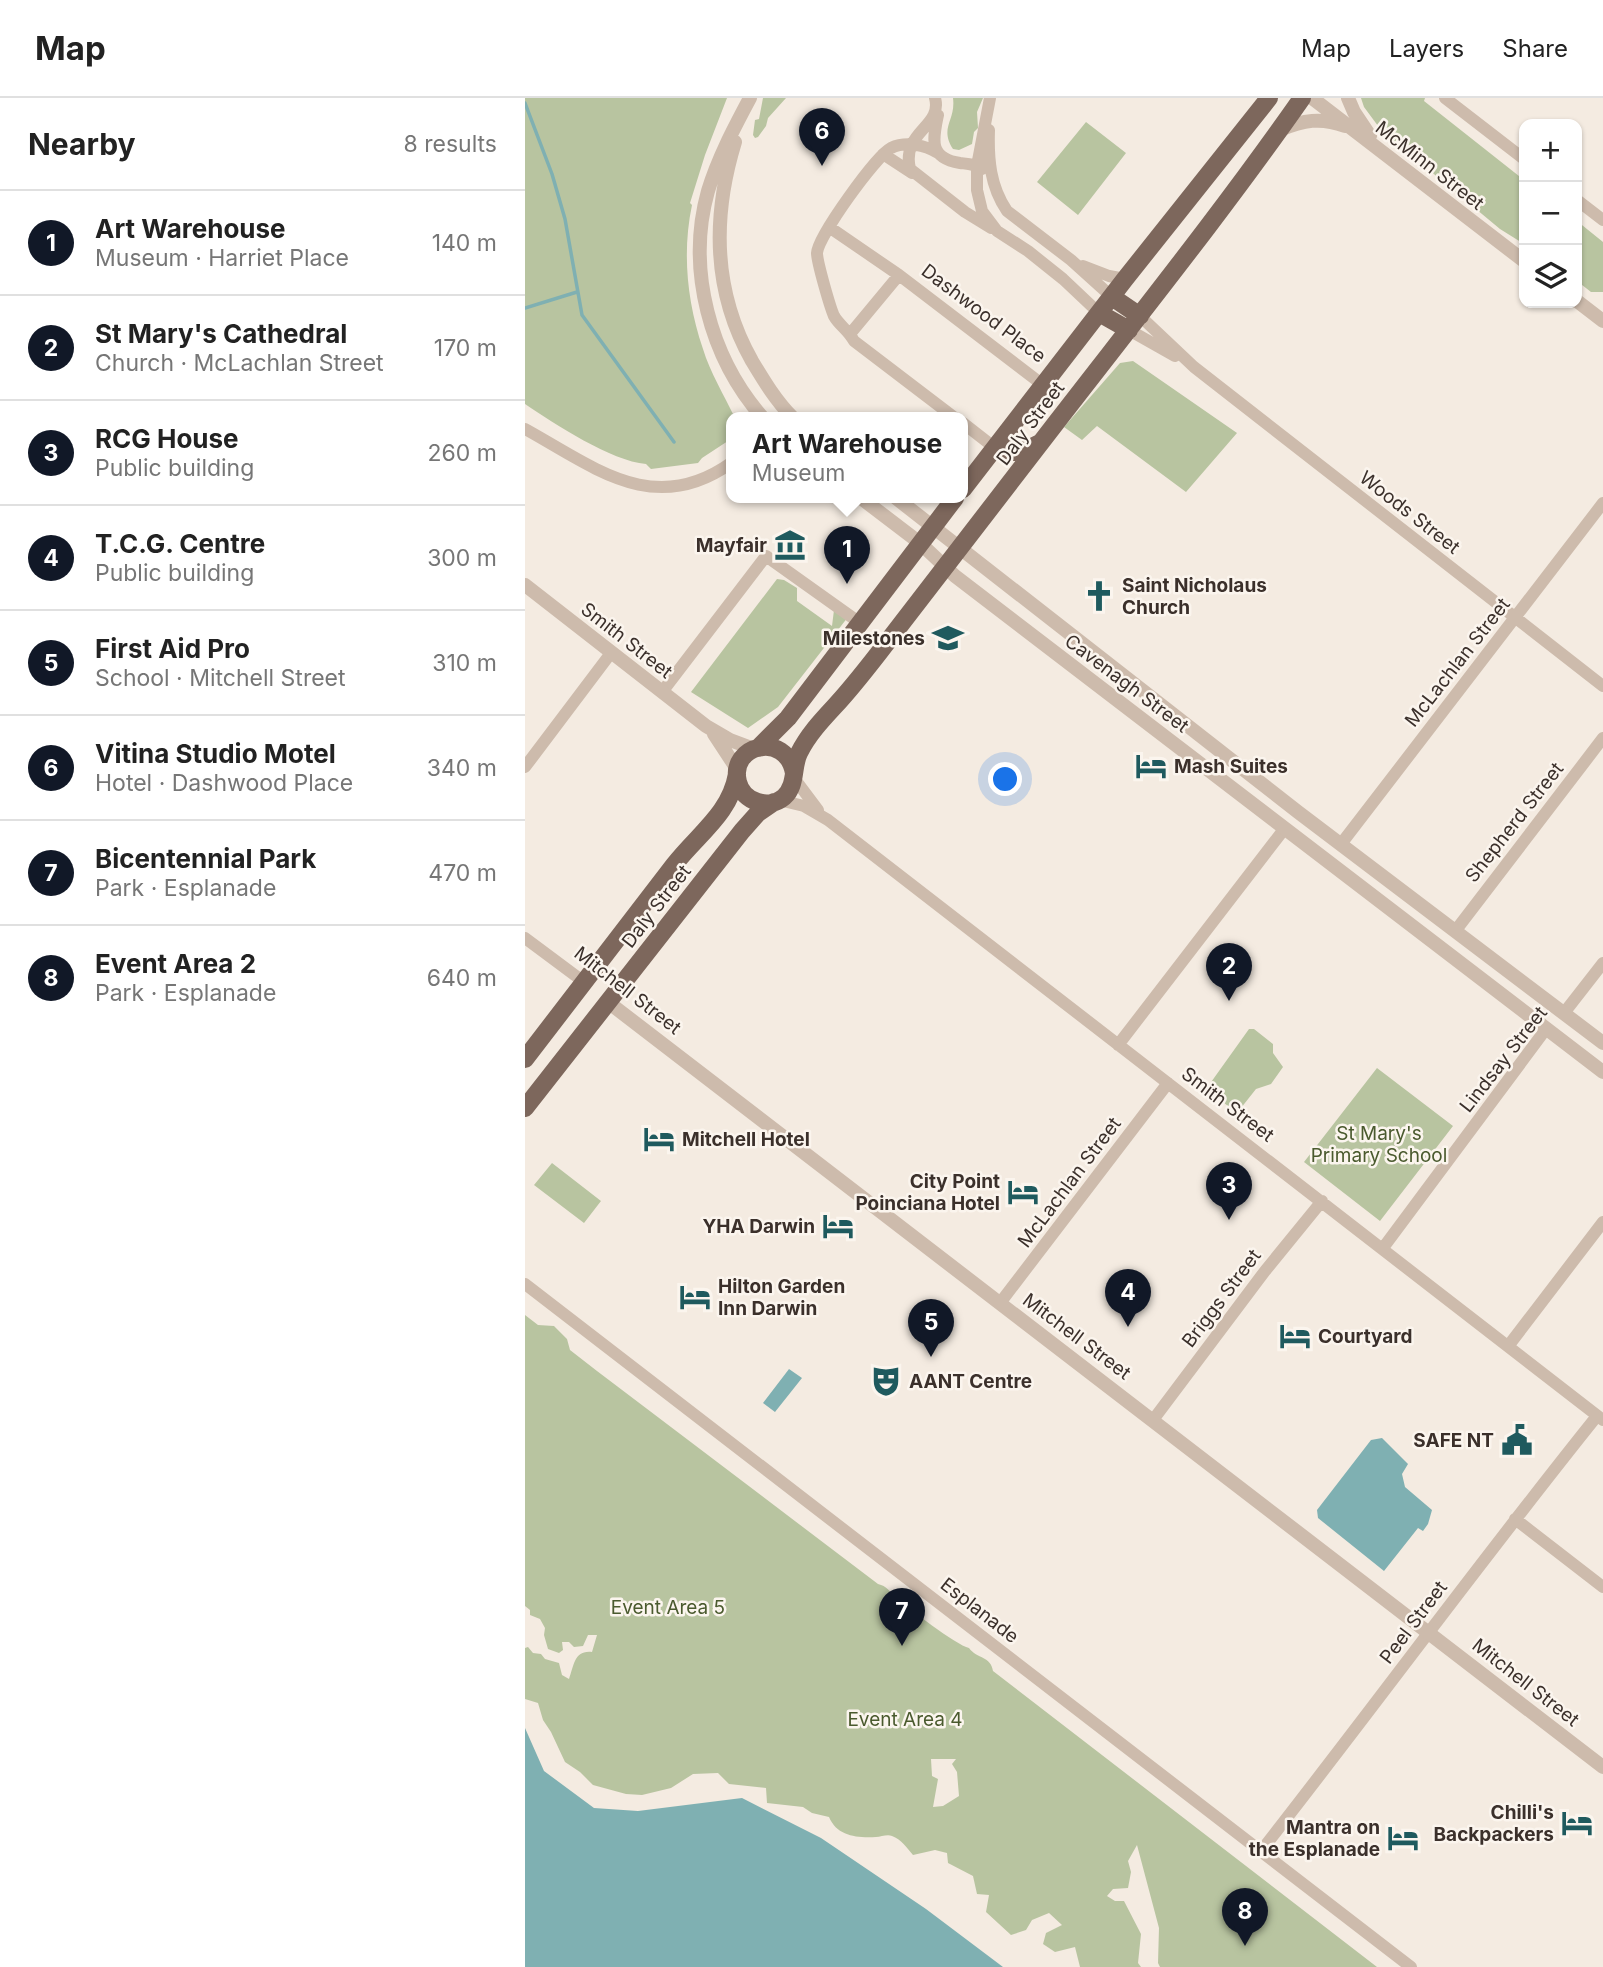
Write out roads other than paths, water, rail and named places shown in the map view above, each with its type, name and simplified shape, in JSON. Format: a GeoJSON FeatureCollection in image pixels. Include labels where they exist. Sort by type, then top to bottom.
{"type":"FeatureCollection","features":[{"type":"Feature","properties":{"kind":"main road","name":"Daly Street"},"geometry":{"type":"LineString","coordinates":[[968,483],[1269,98]]}},
{"type":"Feature","properties":{"kind":"main road","name":"Daly Street"},"geometry":{"type":"LineString","coordinates":[[794,776],[799,753],[814,729],[860,677],[961,548],[1302,98]]}},
{"type":"Feature","properties":{"kind":"main road"},"geometry":{"type":"LineString","coordinates":[[1112,297],[1134,323]]}},
{"type":"Feature","properties":{"kind":"main road"},"geometry":{"type":"LineString","coordinates":[[1099,313],[1134,323]]}},
{"type":"Feature","properties":{"kind":"main road"},"geometry":{"type":"LineString","coordinates":[[1043,385],[1070,405]]}},
{"type":"Feature","properties":{"kind":"main road"},"geometry":{"type":"LineString","coordinates":[[995,448],[1003,452],[1015,452],[1040,443]]}},
{"type":"Feature","properties":{"kind":"main road"},"geometry":{"type":"LineString","coordinates":[[756,748],[771,747],[783,752],[790,761],[794,776],[791,789],[777,801],[762,803],[750,799],[741,791],[737,771],[745,755],[788,718],[951,503]]}},
{"type":"Feature","properties":{"kind":"main road","name":"Daly Street"},"geometry":{"type":"LineString","coordinates":[[525,1059],[680,857],[718,817],[733,791],[737,771]]}},
{"type":"Feature","properties":{"kind":"main road","name":"Daly Street"},"geometry":{"type":"LineString","coordinates":[[525,1108],[742,831],[758,813],[777,801]]}},
{"type":"Feature","properties":{"kind":"main road","name":"Mitchell Street"},"geometry":{"type":"LineString","coordinates":[[584,982],[608,1002]]}},
{"type":"Feature","properties":{"kind":"street"},"geometry":{"type":"LineString","coordinates":[[750,98],[722,190],[718,230],[721,271],[736,330],[782,412]]}},
{"type":"Feature","properties":{"kind":"street"},"geometry":{"type":"LineString","coordinates":[[750,98],[718,163],[707,194],[701,226],[701,269],[709,317],[724,358],[758,412]]}},
{"type":"Feature","properties":{"kind":"street"},"geometry":{"type":"LineString","coordinates":[[991,98],[977,166],[977,190],[982,211],[997,231]]}},
{"type":"Feature","properties":{"kind":"street"},"geometry":{"type":"LineString","coordinates":[[991,98],[988,140],[991,175],[1001,202],[1013,216],[1071,260],[1112,297]]}},
{"type":"Feature","properties":{"kind":"street","name":"McMinn Street"},"geometry":{"type":"LineString","coordinates":[[1313,98],[1519,257]]}},
{"type":"Feature","properties":{"kind":"street"},"geometry":{"type":"LineString","coordinates":[[1348,98],[1361,125],[1391,158]]}},
{"type":"Feature","properties":{"kind":"street"},"geometry":{"type":"LineString","coordinates":[[1445,98],[1519,155]]}},
{"type":"Feature","properties":{"kind":"street"},"geometry":{"type":"LineString","coordinates":[[936,103],[938,116],[933,138],[938,153]]}},
{"type":"Feature","properties":{"kind":"street"},"geometry":{"type":"LineString","coordinates":[[912,173],[909,165],[911,145],[936,103]]}},
{"type":"Feature","properties":{"kind":"street"},"geometry":{"type":"LineString","coordinates":[[1280,130],[1311,119],[1353,128]]}},
{"type":"Feature","properties":{"kind":"street"},"geometry":{"type":"LineString","coordinates":[[947,412],[856,343],[834,315],[817,257],[819,246],[829,227],[883,154],[897,146],[926,147],[954,162],[977,166],[991,175]]}},
{"type":"Feature","properties":{"kind":"street"},"geometry":{"type":"LineString","coordinates":[[883,154],[965,212],[1028,251],[1099,313]]}},
{"type":"Feature","properties":{"kind":"street"},"geometry":{"type":"LineString","coordinates":[[982,211],[1001,202]]}},
{"type":"Feature","properties":{"kind":"street"},"geometry":{"type":"LineString","coordinates":[[1582,204],[1603,220]]}},
{"type":"Feature","properties":{"kind":"street","name":"Dashwood Place"},"geometry":{"type":"LineString","coordinates":[[829,227],[899,275],[1043,385]]}},
{"type":"Feature","properties":{"kind":"street"},"geometry":{"type":"LineString","coordinates":[[1028,251],[1039,236]]}},
{"type":"Feature","properties":{"kind":"street"},"geometry":{"type":"LineString","coordinates":[[1071,260],[1103,274],[1125,279]]}},
{"type":"Feature","properties":{"kind":"street","name":"Dashwood Place"},"geometry":{"type":"LineString","coordinates":[[850,334],[899,275]]}},
{"type":"Feature","properties":{"kind":"street"},"geometry":{"type":"LineString","coordinates":[[1582,305],[1602,319]]}},
{"type":"Feature","properties":{"kind":"street","name":"Woods Street"},"geometry":{"type":"LineString","coordinates":[[1134,323],[1603,686]]}},
{"type":"Feature","properties":{"kind":"street"},"geometry":{"type":"LineString","coordinates":[[968,427],[995,448]]}},
{"type":"Feature","properties":{"kind":"street"},"geometry":{"type":"LineString","coordinates":[[525,429],[611,477],[637,485],[663,489],[685,485],[726,467]]}},
{"type":"Feature","properties":{"kind":"street","name":"Cavenagh Street"},"geometry":{"type":"LineString","coordinates":[[868,503],[920,543],[945,568],[1603,1072]]}},
{"type":"Feature","properties":{"kind":"street","name":"Cavenagh Street"},"geometry":{"type":"LineString","coordinates":[[903,503],[1298,812],[1603,1043]]}},
{"type":"Feature","properties":{"kind":"street","name":"McLachlan Street"},"geometry":{"type":"LineString","coordinates":[[1341,844],[1603,503]]}},
{"type":"Feature","properties":{"kind":"street"},"geometry":{"type":"LineString","coordinates":[[662,692],[766,556],[860,624]]}},
{"type":"Feature","properties":{"kind":"street","name":"Smith Street"},"geometry":{"type":"LineString","coordinates":[[525,585],[706,726],[721,736],[756,748]]}},
{"type":"Feature","properties":{"kind":"street"},"geometry":{"type":"LineString","coordinates":[[1042,642],[1056,622]]}},
{"type":"Feature","properties":{"kind":"street"},"geometry":{"type":"LineString","coordinates":[[525,766],[611,653]]}},
{"type":"Feature","properties":{"kind":"street","name":"Smith Street"},"geometry":{"type":"LineString","coordinates":[[706,726],[721,743],[737,771]]}},
{"type":"Feature","properties":{"kind":"street","name":"Shepherd Street"},"geometry":{"type":"LineString","coordinates":[[1456,930],[1603,738]]}},
{"type":"Feature","properties":{"kind":"street","name":"Smith Street"},"geometry":{"type":"LineString","coordinates":[[794,776],[811,802],[828,820]]}},
{"type":"Feature","properties":{"kind":"street","name":"Smith Street"},"geometry":{"type":"LineString","coordinates":[[777,801],[804,806],[828,820],[1600,1418]]}},
{"type":"Feature","properties":{"kind":"street"},"geometry":{"type":"LineString","coordinates":[[1118,1045],[1298,812]]}},
{"type":"Feature","properties":{"kind":"street"},"geometry":{"type":"LineString","coordinates":[[1328,860],[1341,844]]}},
{"type":"Feature","properties":{"kind":"street"},"geometry":{"type":"LineString","coordinates":[[1442,949],[1456,930]]}},
{"type":"Feature","properties":{"kind":"street","name":"Mitchell Street"},"geometry":{"type":"LineString","coordinates":[[525,938],[584,982]]}},
{"type":"Feature","properties":{"kind":"street","name":"Lindsay Street"},"geometry":{"type":"LineString","coordinates":[[1383,1248],[1546,1029],[1564,1013],[1603,963]]}},
{"type":"Feature","properties":{"kind":"street","name":"Mitchell Street"},"geometry":{"type":"LineString","coordinates":[[608,1002],[1603,1767]]}},
{"type":"Feature","properties":{"kind":"street","name":"McLachlan Street"},"geometry":{"type":"LineString","coordinates":[[1000,1303],[1168,1083]]}},
{"type":"Feature","properties":{"kind":"street","name":"Briggs Street"},"geometry":{"type":"LineString","coordinates":[[1153,1420],[1265,1271],[1322,1201]]}},
{"type":"Feature","properties":{"kind":"street"},"geometry":{"type":"LineString","coordinates":[[1509,1345],[1603,1222]]}},
{"type":"Feature","properties":{"kind":"street","name":"Esplanade"},"geometry":{"type":"LineString","coordinates":[[525,1284],[1411,1967]]}},
{"type":"Feature","properties":{"kind":"street","name":"Peel Street"},"geometry":{"type":"LineString","coordinates":[[1261,1851],[1515,1519],[1600,1418]]}},
{"type":"Feature","properties":{"kind":"street"},"geometry":{"type":"LineString","coordinates":[[1515,1519],[1603,1587]]}},
{"type":"Feature","properties":{"kind":"water"},"geometry":{"type":"Polygon","coordinates":[[[789,1369],[802,1378],[775,1412],[763,1403],[789,1369]]]}},
{"type":"Feature","properties":{"kind":"water"},"geometry":{"type":"Polygon","coordinates":[[[1382,1438],[1408,1464],[1402,1474],[1405,1487],[1432,1510],[1423,1531],[1418,1528],[1384,1571],[1318,1518],[1317,1510],[1371,1440],[1382,1438]]]}},
{"type":"Feature","properties":{"kind":"water"},"geometry":{"type":"Polygon","coordinates":[[[525,1728],[544,1771],[594,1808],[638,1811],[742,1798],[821,1838],[926,1909],[1003,1967],[525,1967],[525,1728]]]}},
{"type":"Feature","properties":{"kind":"waterway"},"geometry":{"type":"LineString","coordinates":[[525,103],[552,174],[565,219],[582,315],[674,442]]}},
{"type":"Feature","properties":{"kind":"waterway"},"geometry":{"type":"LineString","coordinates":[[525,308],[577,292]]}},
{"type":"Feature","properties":{"kind":"place","name":"Vitina Studio Motel"},"geometry":{"type":"Point","coordinates":[822,166]}},
{"type":"Feature","properties":{"kind":"place","name":"Mayfair"},"geometry":{"type":"Point","coordinates":[790,545]}},
{"type":"Feature","properties":{"kind":"place","name":"Art Warehouse"},"geometry":{"type":"Point","coordinates":[847,584]}},
{"type":"Feature","properties":{"kind":"place","name":"Saint Nicholaus Church"},"geometry":{"type":"Point","coordinates":[1099,596]}},
{"type":"Feature","properties":{"kind":"place","name":"Milestones"},"geometry":{"type":"Point","coordinates":[948,638]}},
{"type":"Feature","properties":{"kind":"place","name":"Mash Suites"},"geometry":{"type":"Point","coordinates":[1151,766]}},
{"type":"Feature","properties":{"kind":"place","name":"St Mary's Cathedral"},"geometry":{"type":"Point","coordinates":[1229,1001]}},
{"type":"Feature","properties":{"kind":"place","name":"Mitchell Hotel"},"geometry":{"type":"Point","coordinates":[659,1139]}},
{"type":"Feature","properties":{"kind":"place","name":"City Point Poinciana Hotel"},"geometry":{"type":"Point","coordinates":[1023,1192]}},
{"type":"Feature","properties":{"kind":"place","name":"RCG House"},"geometry":{"type":"Point","coordinates":[1229,1220]}},
{"type":"Feature","properties":{"kind":"place","name":"YHA Darwin"},"geometry":{"type":"Point","coordinates":[838,1226]}},
{"type":"Feature","properties":{"kind":"place","name":"Hilton Garden Inn Darwin"},"geometry":{"type":"Point","coordinates":[695,1297]}},
{"type":"Feature","properties":{"kind":"place","name":"T.C.G. Centre"},"geometry":{"type":"Point","coordinates":[1128,1327]}},
{"type":"Feature","properties":{"kind":"place","name":"Courtyard"},"geometry":{"type":"Point","coordinates":[1295,1336]}},
{"type":"Feature","properties":{"kind":"place","name":"First Aid Pro"},"geometry":{"type":"Point","coordinates":[931,1357]}},
{"type":"Feature","properties":{"kind":"place","name":"AANT Centre"},"geometry":{"type":"Point","coordinates":[886,1381]}},
{"type":"Feature","properties":{"kind":"place","name":"SAFE NT"},"geometry":{"type":"Point","coordinates":[1517,1440]}},
{"type":"Feature","properties":{"kind":"place","name":"Bicentennial Park"},"geometry":{"type":"Point","coordinates":[902,1646]}},
{"type":"Feature","properties":{"kind":"place","name":"Chilli's Backpackers"},"geometry":{"type":"Point","coordinates":[1577,1823]}},
{"type":"Feature","properties":{"kind":"place","name":"Mantra on the Esplanade"},"geometry":{"type":"Point","coordinates":[1403,1838]}},
{"type":"Feature","properties":{"kind":"place","name":"Event Area 2"},"geometry":{"type":"Point","coordinates":[1245,1946]}},
{"type":"Feature","properties":{"kind":"park label","name":"St Mary's Primary School"},"geometry":{"type":"Point","coordinates":[1379,1144]}},
{"type":"Feature","properties":{"kind":"park label","name":"Event Area 5"},"geometry":{"type":"Point","coordinates":[668,1607]}},
{"type":"Feature","properties":{"kind":"park label","name":"Event Area 4"},"geometry":{"type":"Point","coordinates":[905,1719]}}]}
